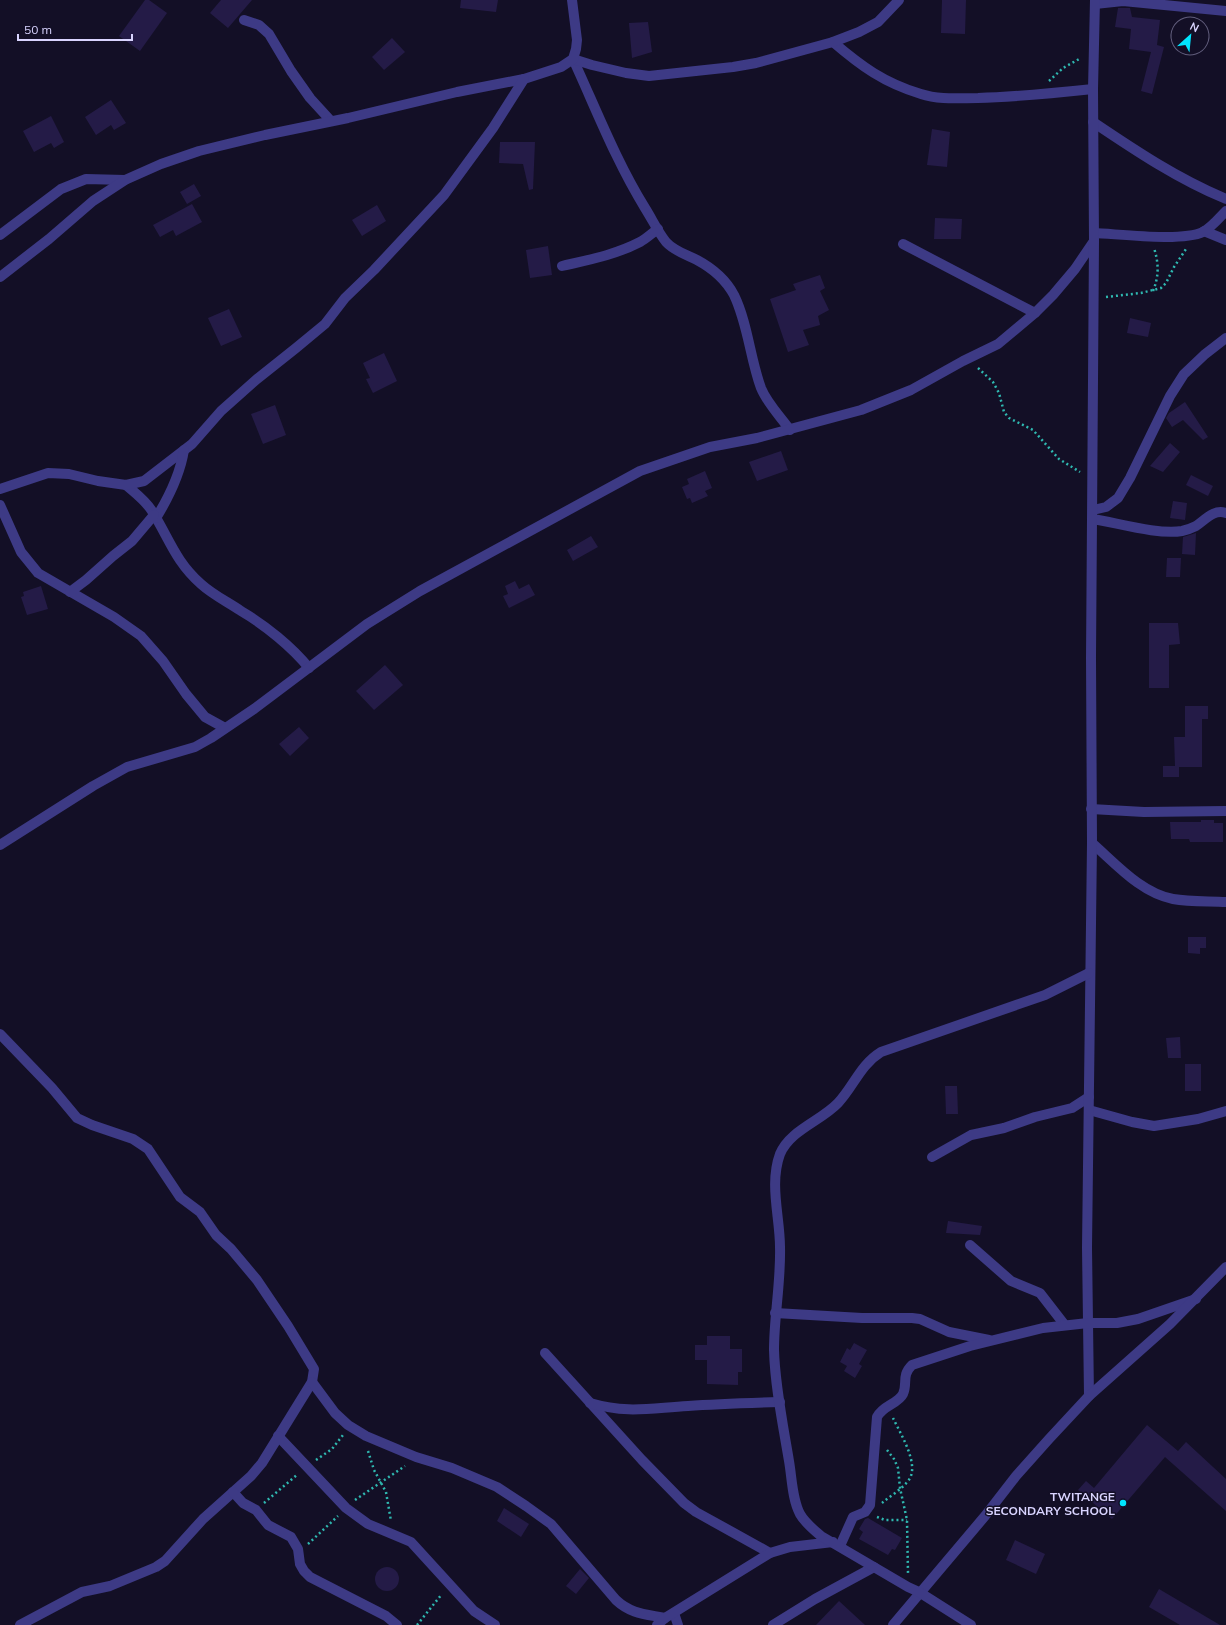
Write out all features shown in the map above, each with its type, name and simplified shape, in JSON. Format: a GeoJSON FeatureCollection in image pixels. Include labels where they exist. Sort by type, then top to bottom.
{"type":"FeatureCollection","features":[{"type":"Feature","properties":{"kind":"street"},"geometry":{"type":"LineString","coordinates":[[572,0],[577,40],[573,59],[607,137],[631,185],[667,242],[681,253],[698,260],[713,271],[723,280],[734,295],[743,321],[761,389],[770,405],[790,430]]}},
{"type":"Feature","properties":{"kind":"street"},"geometry":{"type":"LineString","coordinates":[[573,59],[592,66],[649,76],[756,63],[833,42],[859,32],[878,22],[899,0]]}},
{"type":"Feature","properties":{"kind":"street"},"geometry":{"type":"LineString","coordinates":[[1089,1396],[1089,973],[1092,843],[1093,90],[1095,2],[1123,1],[1226,11]]}},
{"type":"Feature","properties":{"kind":"street"},"geometry":{"type":"LineString","coordinates":[[244,20],[259,25],[269,34],[291,71],[310,98],[330,121]]}},
{"type":"Feature","properties":{"kind":"street"},"geometry":{"type":"LineString","coordinates":[[833,42],[872,73],[901,87],[922,94],[946,98],[1035,95],[1093,90]]}},
{"type":"Feature","properties":{"kind":"street"},"geometry":{"type":"LineString","coordinates":[[0,277],[49,239],[93,201],[125,180],[161,164],[199,151],[265,135],[524,79],[561,67],[573,59]]}},
{"type":"Feature","properties":{"kind":"street"},"geometry":{"type":"LineString","coordinates":[[0,489],[48,473],[69,474],[98,481],[126,485],[144,481],[192,444],[221,411],[257,379],[325,324],[345,298],[374,270],[438,201],[489,134],[524,79]]}},
{"type":"Feature","properties":{"kind":"street"},"geometry":{"type":"LineString","coordinates":[[1093,122],[1161,166],[1194,185],[1226,199]]}},
{"type":"Feature","properties":{"kind":"street"},"geometry":{"type":"LineString","coordinates":[[0,235],[61,189],[86,179],[125,180]]}},
{"type":"Feature","properties":{"kind":"street"},"geometry":{"type":"LineString","coordinates":[[1200,233],[1226,211]]}},
{"type":"Feature","properties":{"kind":"street"},"geometry":{"type":"LineString","coordinates":[[562,266],[589,260],[641,242],[658,229]]}},
{"type":"Feature","properties":{"kind":"street"},"geometry":{"type":"LineString","coordinates":[[1094,237],[1182,236],[1200,233],[1226,240]]}},
{"type":"Feature","properties":{"kind":"street"},"geometry":{"type":"LineString","coordinates":[[0,845],[93,786],[127,767],[195,747],[254,709],[367,624],[420,591],[640,471],[710,447],[790,430],[860,410],[911,390],[963,361],[998,344],[1053,296],[1075,269],[1094,237]]}},
{"type":"Feature","properties":{"kind":"street"},"geometry":{"type":"LineString","coordinates":[[903,244],[1035,313]]}},
{"type":"Feature","properties":{"kind":"street"},"geometry":{"type":"LineString","coordinates":[[1093,514],[1118,498],[1140,459],[1167,402],[1184,374],[1204,355],[1226,338]]}},
{"type":"Feature","properties":{"kind":"street"},"geometry":{"type":"LineString","coordinates":[[70,592],[132,541],[155,517],[175,484],[184,450]]}},
{"type":"Feature","properties":{"kind":"street"},"geometry":{"type":"LineString","coordinates":[[126,485],[139,496],[155,517],[180,561],[201,584],[222,600],[241,610],[265,627],[302,659],[309,668]]}},
{"type":"Feature","properties":{"kind":"street"},"geometry":{"type":"LineString","coordinates":[[0,505],[21,552],[38,574],[114,617],[141,636],[163,661],[186,694],[205,717],[225,728]]}},
{"type":"Feature","properties":{"kind":"street"},"geometry":{"type":"LineString","coordinates":[[1093,514],[1168,532],[1186,530],[1196,526],[1204,519],[1218,512],[1226,513]]}},
{"type":"Feature","properties":{"kind":"street"},"geometry":{"type":"LineString","coordinates":[[1091,809],[1144,812],[1226,811]]}},
{"type":"Feature","properties":{"kind":"street"},"geometry":{"type":"LineString","coordinates":[[1092,843],[1127,874],[1156,893],[1173,899],[1226,902]]}},
{"type":"Feature","properties":{"kind":"street"},"geometry":{"type":"LineString","coordinates":[[970,1625],[919,1592],[874,1567],[811,1528],[800,1515],[795,1496],[780,1402],[774,1352],[775,1313],[780,1247],[776,1207],[776,1176],[780,1155],[786,1142],[838,1103],[865,1065],[880,1052],[1045,995],[1089,973]]}},
{"type":"Feature","properties":{"kind":"street"},"geometry":{"type":"LineString","coordinates":[[0,1034],[52,1088],[77,1118],[92,1125],[133,1139],[148,1149],[180,1197],[200,1212],[216,1235],[231,1249],[257,1280],[288,1326],[314,1369],[312,1382],[262,1464],[203,1519],[165,1561],[156,1567],[110,1586],[82,1592],[20,1625]]}},
{"type":"Feature","properties":{"kind":"street"},"geometry":{"type":"LineString","coordinates":[[932,1157],[971,1135],[1004,1128],[1035,1117],[1072,1108],[1089,1097]]}},
{"type":"Feature","properties":{"kind":"street"},"geometry":{"type":"LineString","coordinates":[[1089,1110],[1132,1122],[1154,1126],[1198,1119],[1226,1111]]}},
{"type":"Feature","properties":{"kind":"street"},"geometry":{"type":"LineString","coordinates":[[970,1245],[1011,1281],[1040,1293],[1064,1324]]}},
{"type":"Feature","properties":{"kind":"street"},"geometry":{"type":"LineString","coordinates":[[893,1625],[919,1592],[985,1516],[1016,1476],[1089,1396],[1196,1299],[1226,1267]]}},
{"type":"Feature","properties":{"kind":"street"},"geometry":{"type":"LineString","coordinates":[[836,1544],[853,1517],[867,1512],[870,1504],[877,1417],[879,1413],[901,1397],[904,1393],[906,1372],[912,1365],[992,1340],[1043,1328],[1064,1324],[1116,1323],[1138,1319],[1196,1299]]}},
{"type":"Feature","properties":{"kind":"street"},"geometry":{"type":"LineString","coordinates":[[775,1313],[862,1318],[912,1318],[920,1319],[949,1332],[992,1340]]}},
{"type":"Feature","properties":{"kind":"street"},"geometry":{"type":"LineString","coordinates":[[545,1353],[647,1466],[684,1503],[696,1512],[770,1552]]}},
{"type":"Feature","properties":{"kind":"street"},"geometry":{"type":"LineString","coordinates":[[312,1382],[335,1412],[348,1425],[366,1436],[416,1457],[452,1468],[490,1484],[526,1506],[551,1524],[624,1608],[631,1611],[665,1618]]}},
{"type":"Feature","properties":{"kind":"street"},"geometry":{"type":"LineString","coordinates":[[590,1403],[621,1410],[646,1411],[681,1406],[780,1402]]}},
{"type":"Feature","properties":{"kind":"street"},"geometry":{"type":"LineString","coordinates":[[278,1436],[346,1508],[368,1524],[407,1539],[474,1611],[495,1625]]}},
{"type":"Feature","properties":{"kind":"street"},"geometry":{"type":"LineString","coordinates":[[233,1492],[243,1503],[256,1510],[272,1527],[291,1537],[298,1549],[300,1564],[310,1577],[386,1616],[397,1625]]}},
{"type":"Feature","properties":{"kind":"street"},"geometry":{"type":"LineString","coordinates":[[657,1625],[665,1618],[770,1552],[790,1547],[836,1544]]}},
{"type":"Feature","properties":{"kind":"street"},"geometry":{"type":"LineString","coordinates":[[773,1625],[815,1599],[874,1567]]}},
{"type":"Feature","properties":{"kind":"street"},"geometry":{"type":"LineString","coordinates":[[674,1613],[678,1625]]}},
{"type":"Feature","properties":{"kind":"path"},"geometry":{"type":"LineString","coordinates":[[1035,95],[1063,68],[1080,59],[1094,54]]}},
{"type":"Feature","properties":{"kind":"path"},"geometry":{"type":"LineString","coordinates":[[1093,298],[1128,296],[1161,288],[1166,283],[1174,266],[1200,233]]}},
{"type":"Feature","properties":{"kind":"path"},"geometry":{"type":"LineString","coordinates":[[1146,236],[1152,245],[1158,264],[1158,275],[1153,291]]}},
{"type":"Feature","properties":{"kind":"path"},"geometry":{"type":"LineString","coordinates":[[963,361],[974,365],[993,382],[999,393],[1004,412],[1009,418],[1033,430],[1059,460],[1093,479]]}},
{"type":"Feature","properties":{"kind":"path"},"geometry":{"type":"LineString","coordinates":[[867,1512],[909,1480],[913,1469],[905,1442],[887,1406]]}},
{"type":"Feature","properties":{"kind":"path"},"geometry":{"type":"LineString","coordinates":[[256,1510],[307,1467],[335,1446],[348,1425]]}},
{"type":"Feature","properties":{"kind":"path"},"geometry":{"type":"LineString","coordinates":[[876,1435],[897,1463],[900,1488],[907,1520],[908,1587]]}},
{"type":"Feature","properties":{"kind":"path"},"geometry":{"type":"LineString","coordinates":[[366,1436],[370,1460],[386,1492],[390,1519],[400,1536]]}},
{"type":"Feature","properties":{"kind":"path"},"geometry":{"type":"LineString","coordinates":[[299,1552],[364,1493],[416,1457]]}},
{"type":"Feature","properties":{"kind":"path"},"geometry":{"type":"LineString","coordinates":[[867,1512],[885,1520],[907,1520]]}},
{"type":"Feature","properties":{"kind":"path"},"geometry":{"type":"LineString","coordinates":[[417,1625],[439,1599],[449,1583]]}},
{"type":"Feature","properties":{"kind":"building"},"geometry":{"type":"Polygon","coordinates":[[[145,0],[149,0],[167,13],[140,51],[119,36],[145,0]]]}},
{"type":"Feature","properties":{"kind":"building"},"geometry":{"type":"Polygon","coordinates":[[[221,0],[252,0],[228,28],[210,13],[221,0]]]}},
{"type":"Feature","properties":{"kind":"building"},"geometry":{"type":"Polygon","coordinates":[[[461,0],[498,0],[496,12],[460,8],[461,0]]]}},
{"type":"Feature","properties":{"kind":"building"},"geometry":{"type":"Polygon","coordinates":[[[942,0],[966,0],[965,34],[941,33],[942,0]]]}},
{"type":"Feature","properties":{"kind":"building"},"geometry":{"type":"Polygon","coordinates":[[[1118,8],[1130,8],[1132,17],[1160,20],[1157,45],[1164,47],[1152,94],[1141,91],[1151,52],[1129,49],[1131,29],[1115,27],[1118,8]]]}},
{"type":"Feature","properties":{"kind":"building"},"geometry":{"type":"Polygon","coordinates":[[[648,22],[652,52],[632,58],[629,23],[648,22]]]}},
{"type":"Feature","properties":{"kind":"building"},"geometry":{"type":"Polygon","coordinates":[[[392,38],[405,52],[384,70],[372,57],[392,38]]]}},
{"type":"Feature","properties":{"kind":"building"},"geometry":{"type":"Polygon","coordinates":[[[111,100],[126,123],[114,130],[111,125],[96,135],[85,117],[111,100]]]}},
{"type":"Feature","properties":{"kind":"building"},"geometry":{"type":"Polygon","coordinates":[[[51,116],[64,142],[54,148],[51,143],[34,152],[23,131],[51,116]]]}},
{"type":"Feature","properties":{"kind":"building"},"geometry":{"type":"Polygon","coordinates":[[[932,129],[950,132],[947,167],[927,165],[932,129]]]}},
{"type":"Feature","properties":{"kind":"building"},"geometry":{"type":"Polygon","coordinates":[[[500,142],[535,142],[533,189],[529,190],[523,164],[499,163],[500,142]]]}},
{"type":"Feature","properties":{"kind":"building"},"geometry":{"type":"Polygon","coordinates":[[[194,184],[201,196],[187,204],[180,192],[194,184]]]}},
{"type":"Feature","properties":{"kind":"building"},"geometry":{"type":"Polygon","coordinates":[[[192,204],[202,222],[176,236],[173,230],[160,237],[153,225],[192,204]]]}},
{"type":"Feature","properties":{"kind":"building"},"geometry":{"type":"Polygon","coordinates":[[[377,205],[386,221],[362,236],[352,220],[377,205]]]}},
{"type":"Feature","properties":{"kind":"building"},"geometry":{"type":"Polygon","coordinates":[[[935,218],[962,219],[961,239],[934,239],[935,218]]]}},
{"type":"Feature","properties":{"kind":"building"},"geometry":{"type":"Polygon","coordinates":[[[548,246],[552,275],[530,278],[526,250],[548,246]]]}},
{"type":"Feature","properties":{"kind":"building"},"geometry":{"type":"Polygon","coordinates":[[[820,275],[825,288],[820,291],[829,310],[818,316],[820,325],[803,330],[809,345],[788,352],[770,299],[796,290],[793,284],[820,275]]]}},
{"type":"Feature","properties":{"kind":"building"},"geometry":{"type":"Polygon","coordinates":[[[229,309],[242,337],[221,346],[208,318],[229,309]]]}},
{"type":"Feature","properties":{"kind":"building"},"geometry":{"type":"Polygon","coordinates":[[[1130,318],[1151,323],[1148,337],[1127,333],[1130,318]]]}},
{"type":"Feature","properties":{"kind":"building"},"geometry":{"type":"Polygon","coordinates":[[[384,353],[397,381],[373,393],[366,379],[370,378],[363,363],[384,353]]]}},
{"type":"Feature","properties":{"kind":"building"},"geometry":{"type":"Polygon","coordinates":[[[1185,402],[1208,437],[1203,440],[1183,420],[1172,427],[1166,418],[1169,413],[1185,402]]]}},
{"type":"Feature","properties":{"kind":"building"},"geometry":{"type":"Polygon","coordinates":[[[275,405],[286,435],[263,444],[251,414],[275,405]]]}},
{"type":"Feature","properties":{"kind":"building"},"geometry":{"type":"Polygon","coordinates":[[[1170,443],[1180,452],[1163,472],[1150,466],[1170,443]]]}},
{"type":"Feature","properties":{"kind":"building"},"geometry":{"type":"Polygon","coordinates":[[[781,451],[788,470],[757,481],[749,462],[781,451]]]}},
{"type":"Feature","properties":{"kind":"building"},"geometry":{"type":"Polygon","coordinates":[[[705,471],[712,488],[705,491],[708,496],[692,503],[690,498],[687,499],[682,487],[689,484],[687,479],[705,471]]]}},
{"type":"Feature","properties":{"kind":"building"},"geometry":{"type":"Polygon","coordinates":[[[1191,475],[1213,486],[1208,496],[1186,485],[1191,475]]]}},
{"type":"Feature","properties":{"kind":"building"},"geometry":{"type":"Polygon","coordinates":[[[1173,501],[1187,503],[1185,520],[1170,518],[1173,501]]]}},
{"type":"Feature","properties":{"kind":"building"},"geometry":{"type":"Polygon","coordinates":[[[1196,533],[1195,555],[1182,554],[1183,537],[1196,533]]]}},
{"type":"Feature","properties":{"kind":"building"},"geometry":{"type":"Polygon","coordinates":[[[591,536],[598,547],[573,561],[567,550],[591,536]]]}},
{"type":"Feature","properties":{"kind":"building"},"geometry":{"type":"Polygon","coordinates":[[[1167,558],[1181,558],[1180,577],[1166,577],[1167,558]]]}},
{"type":"Feature","properties":{"kind":"building"},"geometry":{"type":"Polygon","coordinates":[[[515,581],[519,589],[529,584],[535,595],[509,608],[503,596],[508,594],[505,586],[515,581]]]}},
{"type":"Feature","properties":{"kind":"building"},"geometry":{"type":"Polygon","coordinates":[[[41,586],[48,609],[27,615],[21,597],[24,596],[23,592],[41,586]]]}},
{"type":"Feature","properties":{"kind":"building"},"geometry":{"type":"Polygon","coordinates":[[[1149,623],[1178,623],[1180,644],[1169,645],[1169,688],[1149,688],[1149,623]]]}},
{"type":"Feature","properties":{"kind":"building"},"geometry":{"type":"Polygon","coordinates":[[[385,665],[403,685],[374,710],[356,691],[385,665]]]}},
{"type":"Feature","properties":{"kind":"building"},"geometry":{"type":"Polygon","coordinates":[[[1185,706],[1208,706],[1208,719],[1202,719],[1202,767],[1179,767],[1179,777],[1163,777],[1163,766],[1175,766],[1174,737],[1185,737],[1185,706]]]}},
{"type":"Feature","properties":{"kind":"building"},"geometry":{"type":"Polygon","coordinates":[[[299,727],[309,738],[290,756],[279,744],[299,727]]]}},
{"type":"Feature","properties":{"kind":"building"},"geometry":{"type":"Polygon","coordinates":[[[1201,820],[1214,820],[1214,823],[1223,823],[1223,842],[1190,842],[1189,839],[1171,839],[1170,822],[1201,822],[1201,820]]]}},
{"type":"Feature","properties":{"kind":"building"},"geometry":{"type":"Polygon","coordinates":[[[1188,937],[1206,937],[1206,948],[1200,948],[1200,954],[1188,953],[1188,937]]]}},
{"type":"Feature","properties":{"kind":"building"},"geometry":{"type":"Polygon","coordinates":[[[1180,1037],[1181,1058],[1168,1058],[1166,1038],[1180,1037]]]}},
{"type":"Feature","properties":{"kind":"building"},"geometry":{"type":"Polygon","coordinates":[[[1185,1064],[1201,1064],[1201,1091],[1185,1091],[1185,1064]]]}},
{"type":"Feature","properties":{"kind":"building"},"geometry":{"type":"Polygon","coordinates":[[[945,1086],[957,1086],[958,1114],[946,1114],[945,1086]]]}},
{"type":"Feature","properties":{"kind":"building"},"geometry":{"type":"Polygon","coordinates":[[[948,1221],[982,1226],[980,1235],[946,1233],[948,1221]]]}},
{"type":"Feature","properties":{"kind":"building"},"geometry":{"type":"Polygon","coordinates":[[[707,1336],[730,1336],[730,1349],[742,1349],[742,1372],[738,1372],[738,1385],[707,1384],[707,1360],[695,1360],[695,1345],[707,1345],[707,1336]]]}},
{"type":"Feature","properties":{"kind":"building"},"geometry":{"type":"Polygon","coordinates":[[[854,1343],[867,1350],[859,1364],[862,1366],[855,1378],[844,1371],[847,1366],[840,1362],[847,1348],[850,1350],[854,1343]]]}},
{"type":"Feature","properties":{"kind":"building"},"geometry":{"type":"Polygon","coordinates":[[[1147,1425],[1178,1451],[1186,1442],[1226,1479],[1226,1511],[1165,1457],[1112,1519],[1078,1490],[1086,1481],[1094,1488],[1147,1425]]]}},
{"type":"Feature","properties":{"kind":"building"},"geometry":{"type":"Polygon","coordinates":[[[504,1508],[529,1524],[521,1537],[497,1521],[504,1508]]]}},
{"type":"Feature","properties":{"kind":"building"},"geometry":{"type":"Polygon","coordinates":[[[868,1518],[902,1538],[895,1550],[892,1549],[888,1555],[859,1539],[863,1532],[859,1529],[865,1519],[868,1518]]]}},
{"type":"Feature","properties":{"kind":"building"},"geometry":{"type":"Polygon","coordinates":[[[1015,1540],[1045,1554],[1036,1574],[1006,1560],[1015,1540]]]}},
{"type":"Feature","properties":{"kind":"building"},"geometry":{"type":"Polygon","coordinates":[[[387,1567],[395,1571],[399,1579],[395,1587],[387,1591],[379,1587],[375,1579],[379,1571],[387,1567]]]}},
{"type":"Feature","properties":{"kind":"building"},"geometry":{"type":"Polygon","coordinates":[[[580,1569],[589,1578],[576,1594],[566,1586],[580,1569]]]}},
{"type":"Feature","properties":{"kind":"building"},"geometry":{"type":"Polygon","coordinates":[[[1159,1589],[1220,1625],[1180,1625],[1149,1607],[1159,1589]]]}},
{"type":"Feature","properties":{"kind":"building"},"geometry":{"type":"Polygon","coordinates":[[[839,1601],[865,1625],[816,1625],[839,1601]]]}},
{"type":"Feature","properties":{"kind":"place","name":"TWITANGE SECONDARY SCHOOL"},"geometry":{"type":"Point","coordinates":[1123,1503]}}]}
